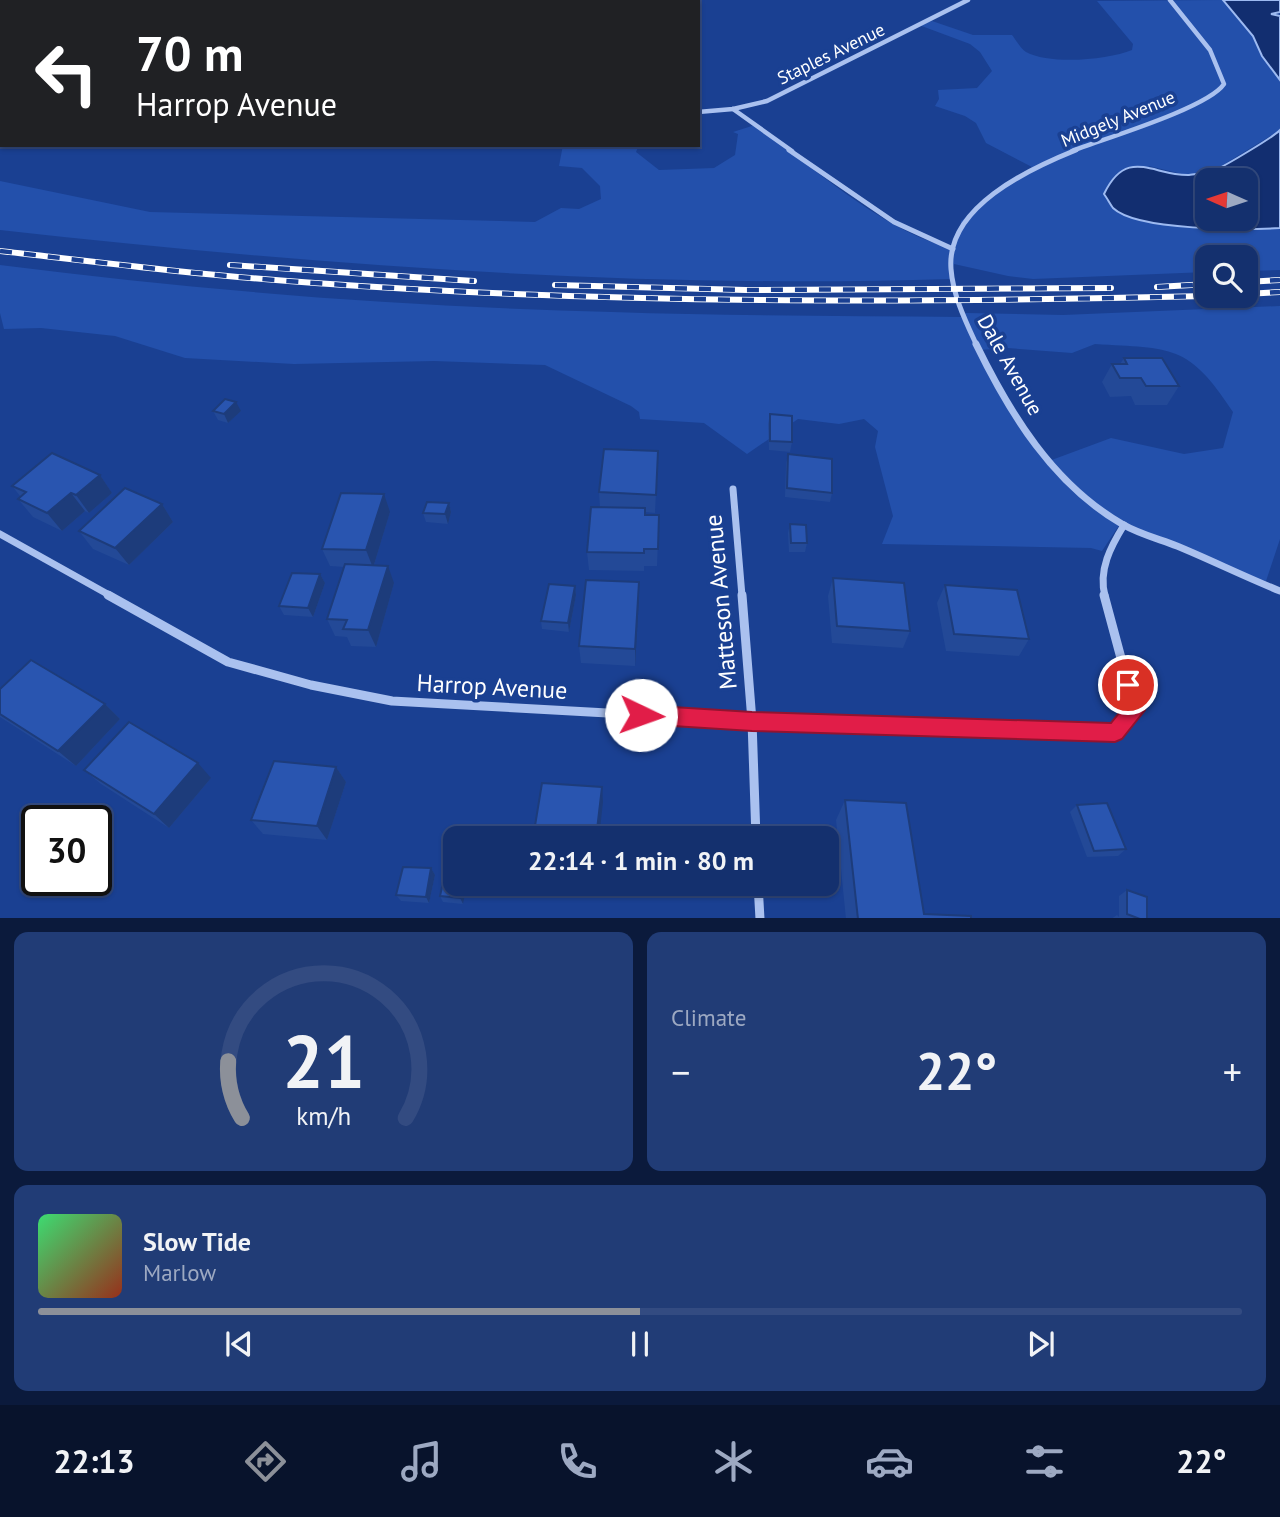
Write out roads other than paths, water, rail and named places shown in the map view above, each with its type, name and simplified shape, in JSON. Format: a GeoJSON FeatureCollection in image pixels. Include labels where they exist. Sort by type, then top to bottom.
{"type":"FeatureCollection","features":[{"type":"Feature","properties":{"kind":"street","name":"Staples Avenue"},"geometry":{"type":"LineString","coordinates":[[700,112],[760,103],[795,89],[968,0]]}},
{"type":"Feature","properties":{"kind":"street","name":"Midgely Avenue"},"geometry":{"type":"LineString","coordinates":[[953,249],[966,220],[1019,178],[1070,153],[1139,127],[1220,90],[1224,84],[1218,63],[1170,0]]}},
{"type":"Feature","properties":{"kind":"street"},"geometry":{"type":"LineString","coordinates":[[733,109],[872,208],[920,238],[953,249]]}},
{"type":"Feature","properties":{"kind":"street","name":"Dale Avenue"},"geometry":{"type":"LineString","coordinates":[[953,249],[950,273],[964,316],[1016,417],[1054,469],[1080,493],[1124,525],[1280,591]]}},
{"type":"Feature","properties":{"kind":"street","name":"Matteson Avenue"},"geometry":{"type":"LineString","coordinates":[[733,489],[752,721],[756,826]]}},
{"type":"Feature","properties":{"kind":"street","name":"Harrop Avenue"},"geometry":{"type":"LineString","coordinates":[[0,534],[229,662],[312,685],[393,701],[752,721],[1115,733],[1135,710],[1103,589],[1107,553],[1124,525]]}},
{"type":"Feature","properties":{"kind":"street"},"geometry":{"type":"LineString","coordinates":[[759,896],[760,918]]}},
{"type":"Feature","properties":{"kind":"railway"},"geometry":{"type":"LineString","coordinates":[[0,251],[275,280],[538,295],[761,300],[1195,296]]}},
{"type":"Feature","properties":{"kind":"railway"},"geometry":{"type":"LineString","coordinates":[[230,265],[474,281]]}},
{"type":"Feature","properties":{"kind":"railway"},"geometry":{"type":"LineString","coordinates":[[1258,281],[1280,280]]}},
{"type":"Feature","properties":{"kind":"railway"},"geometry":{"type":"LineString","coordinates":[[555,285],[746,290],[1111,288]]}},
{"type":"Feature","properties":{"kind":"railway"},"geometry":{"type":"LineString","coordinates":[[1157,287],[1195,285]]}},
{"type":"Feature","properties":{"kind":"railway"},"geometry":{"type":"LineString","coordinates":[[1258,293],[1280,292]]}}]}
